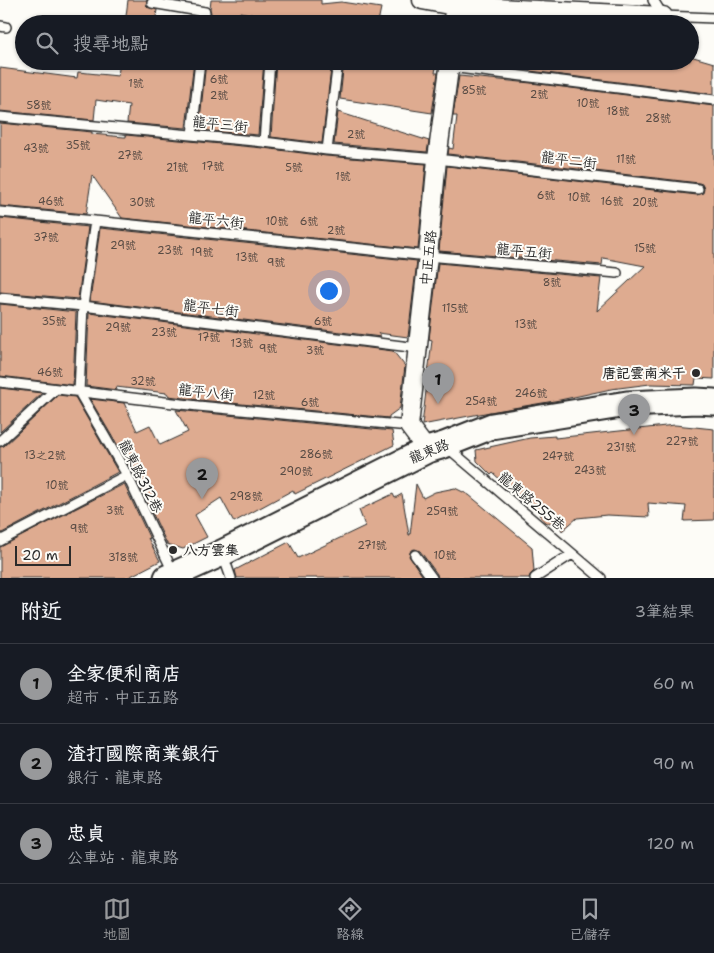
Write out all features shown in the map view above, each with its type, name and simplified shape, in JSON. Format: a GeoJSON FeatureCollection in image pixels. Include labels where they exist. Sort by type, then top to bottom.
{"type":"FeatureCollection","features":[{"type":"Feature","properties":{"kind":"street"},"geometry":{"type":"LineString","coordinates":[[422,0],[647,15]]}},
{"type":"Feature","properties":{"kind":"street","name":"中正五路"},"geometry":{"type":"LineString","coordinates":[[409,426],[449,70]]}},
{"type":"Feature","properties":{"kind":"street","name":"龍東路"},"geometry":{"type":"LineString","coordinates":[[171,576],[222,553],[436,447],[492,426],[627,404],[714,402]]}},
{"type":"Feature","properties":{"kind":"street"},"geometry":{"type":"LineString","coordinates":[[409,426],[436,447]]}},
{"type":"Feature","properties":{"kind":"lane"},"geometry":{"type":"LineString","coordinates":[[654,0],[662,15]]}},
{"type":"Feature","properties":{"kind":"lane"},"geometry":{"type":"LineString","coordinates":[[152,3],[205,12],[205,15]]}},
{"type":"Feature","properties":{"kind":"lane"},"geometry":{"type":"LineString","coordinates":[[699,17],[714,18]]}},
{"type":"Feature","properties":{"kind":"lane"},"geometry":{"type":"LineString","coordinates":[[192,135],[199,70]]}},
{"type":"Feature","properties":{"kind":"lane"},"geometry":{"type":"LineString","coordinates":[[264,142],[269,70]]}},
{"type":"Feature","properties":{"kind":"lane"},"geometry":{"type":"LineString","coordinates":[[327,150],[337,70]]}},
{"type":"Feature","properties":{"kind":"lane"},"geometry":{"type":"LineString","coordinates":[[494,70],[714,100]]}},
{"type":"Feature","properties":{"kind":"lane","name":"龍平三街"},"geometry":{"type":"LineString","coordinates":[[0,117],[264,142],[327,150],[438,159]]}},
{"type":"Feature","properties":{"kind":"lane","name":"龍平二街"},"geometry":{"type":"LineString","coordinates":[[438,159],[698,189]]}},
{"type":"Feature","properties":{"kind":"lane","name":"龍平六街"},"geometry":{"type":"LineString","coordinates":[[0,212],[428,256]]}},
{"type":"Feature","properties":{"kind":"lane"},"geometry":{"type":"LineString","coordinates":[[79,392],[83,306],[95,221]]}},
{"type":"Feature","properties":{"kind":"lane","name":"龍平五街"},"geometry":{"type":"LineString","coordinates":[[428,256],[617,273]]}},
{"type":"Feature","properties":{"kind":"lane","name":"龍平七街"},"geometry":{"type":"LineString","coordinates":[[0,298],[83,306],[418,348]]}},
{"type":"Feature","properties":{"kind":"lane","name":"龍平八街"},"geometry":{"type":"LineString","coordinates":[[0,382],[198,406],[409,426]]}},
{"type":"Feature","properties":{"kind":"lane"},"geometry":{"type":"LineString","coordinates":[[0,441],[56,389]]}},
{"type":"Feature","properties":{"kind":"lane","name":"龍東路312巷"},"geometry":{"type":"LineString","coordinates":[[79,392],[127,475],[171,576]]}},
{"type":"Feature","properties":{"kind":"lane","name":"龍東路255巷"},"geometry":{"type":"LineString","coordinates":[[436,447],[601,578]]}},
{"type":"Feature","properties":{"kind":"lane"},"geometry":{"type":"LineString","coordinates":[[0,541],[127,475]]}},
{"type":"Feature","properties":{"kind":"lane"},"geometry":{"type":"LineString","coordinates":[[222,553],[231,578]]}},
{"type":"Feature","properties":{"kind":"lane"},"geometry":{"type":"LineString","coordinates":[[535,578],[572,554]]}},
{"type":"Feature","properties":{"kind":"lane"},"geometry":{"type":"LineString","coordinates":[[415,555],[432,578]]}},
{"type":"Feature","properties":{"kind":"building"},"geometry":{"type":"Polygon","coordinates":[[[128,0],[147,0],[146,5],[148,7],[157,10],[156,15],[126,15],[128,0]]]}},
{"type":"Feature","properties":{"kind":"building"},"geometry":{"type":"Polygon","coordinates":[[[211,0],[321,0],[321,4],[341,2],[381,8],[380,15],[255,15],[240,12],[240,15],[211,15],[211,0]]]}},
{"type":"Feature","properties":{"kind":"building"},"geometry":{"type":"Polygon","coordinates":[[[699,59],[714,63],[714,94],[530,71],[699,70],[699,59]]]}},
{"type":"Feature","properties":{"kind":"building"},"geometry":{"type":"Polygon","coordinates":[[[0,68],[77,78],[78,72],[118,76],[119,70],[193,70],[186,128],[127,123],[129,105],[96,100],[94,120],[0,111],[0,68]]]}},
{"type":"Feature","properties":{"kind":"building"},"geometry":{"type":"Polygon","coordinates":[[[205,70],[263,70],[258,135],[199,130],[205,70]]]}},
{"type":"Feature","properties":{"kind":"building"},"geometry":{"type":"Polygon","coordinates":[[[275,70],[331,70],[322,143],[271,137],[275,70]]]}},
{"type":"Feature","properties":{"kind":"building"},"geometry":{"type":"Polygon","coordinates":[[[343,70],[436,70],[435,73],[438,73],[432,113],[340,99],[343,70]]]}},
{"type":"Feature","properties":{"kind":"building"},"geometry":{"type":"Polygon","coordinates":[[[459,76],[714,106],[714,379],[696,378],[695,385],[650,384],[611,389],[422,425],[432,340],[429,339],[438,263],[601,278],[597,311],[645,266],[603,258],[602,265],[439,251],[447,166],[697,195],[703,193],[704,189],[702,184],[699,183],[448,154],[449,148],[453,149],[457,116],[453,116],[459,76]]]}},
{"type":"Feature","properties":{"kind":"building"},"geometry":{"type":"Polygon","coordinates":[[[338,112],[429,141],[427,152],[334,144],[338,112]]]}},
{"type":"Feature","properties":{"kind":"building"},"geometry":{"type":"Polygon","coordinates":[[[0,123],[92,132],[92,134],[124,137],[126,135],[326,156],[426,164],[418,249],[122,218],[92,175],[86,214],[0,206],[0,123]]]}},
{"type":"Feature","properties":{"kind":"building"},"geometry":{"type":"Polygon","coordinates":[[[0,218],[88,227],[78,299],[0,292],[0,218]]]}},
{"type":"Feature","properties":{"kind":"building"},"geometry":{"type":"Polygon","coordinates":[[[100,228],[417,261],[408,337],[378,333],[381,337],[90,301],[100,228]]]}},
{"type":"Feature","properties":{"kind":"building"},"geometry":{"type":"Polygon","coordinates":[[[0,304],[76,312],[73,385],[0,376],[0,304]]]}},
{"type":"Feature","properties":{"kind":"building"},"geometry":{"type":"Polygon","coordinates":[[[89,313],[393,351],[405,366],[400,408],[389,418],[199,400],[169,396],[167,393],[116,387],[117,390],[86,386],[89,313]]]}},
{"type":"Feature","properties":{"kind":"building"},"geometry":{"type":"Polygon","coordinates":[[[0,388],[42,393],[0,432],[0,388]]]}},
{"type":"Feature","properties":{"kind":"building"},"geometry":{"type":"Polygon","coordinates":[[[58,395],[75,397],[118,472],[0,534],[0,447],[4,446],[58,395]]]}},
{"type":"Feature","properties":{"kind":"building"},"geometry":{"type":"Polygon","coordinates":[[[90,399],[124,403],[137,431],[150,425],[160,445],[188,432],[176,410],[392,431],[394,445],[295,494],[293,490],[234,522],[221,498],[195,515],[207,537],[183,549],[167,544],[133,472],[90,399]]]}},
{"type":"Feature","properties":{"kind":"building"},"geometry":{"type":"Polygon","coordinates":[[[675,425],[714,429],[714,520],[684,521],[686,506],[648,503],[649,517],[607,515],[577,518],[562,531],[558,522],[547,523],[541,518],[540,511],[522,500],[477,461],[476,450],[530,438],[555,436],[555,438],[675,425]]]}},
{"type":"Feature","properties":{"kind":"building"},"geometry":{"type":"Polygon","coordinates":[[[124,484],[160,561],[127,578],[0,578],[0,547],[124,484]]]}},
{"type":"Feature","properties":{"kind":"building"},"geometry":{"type":"Polygon","coordinates":[[[416,484],[423,498],[435,492],[455,488],[469,495],[532,547],[534,571],[529,578],[438,578],[420,551],[415,549],[411,550],[409,556],[424,578],[237,578],[235,570],[289,542],[298,558],[365,526],[359,510],[393,494],[395,498],[402,494],[410,535],[416,484]]]}},
{"type":"Feature","properties":{"kind":"place","name":"唐記雲南米干"},"geometry":{"type":"Point","coordinates":[696,373]}},
{"type":"Feature","properties":{"kind":"place","name":"全家便利商店"},"geometry":{"type":"Point","coordinates":[438,404]}},
{"type":"Feature","properties":{"kind":"place","name":"忠貞"},"geometry":{"type":"Point","coordinates":[634,435]}},
{"type":"Feature","properties":{"kind":"place","name":"渣打國際商業銀行"},"geometry":{"type":"Point","coordinates":[202,499]}},
{"type":"Feature","properties":{"kind":"place","name":"八方雲集"},"geometry":{"type":"Point","coordinates":[173,550]}}]}
